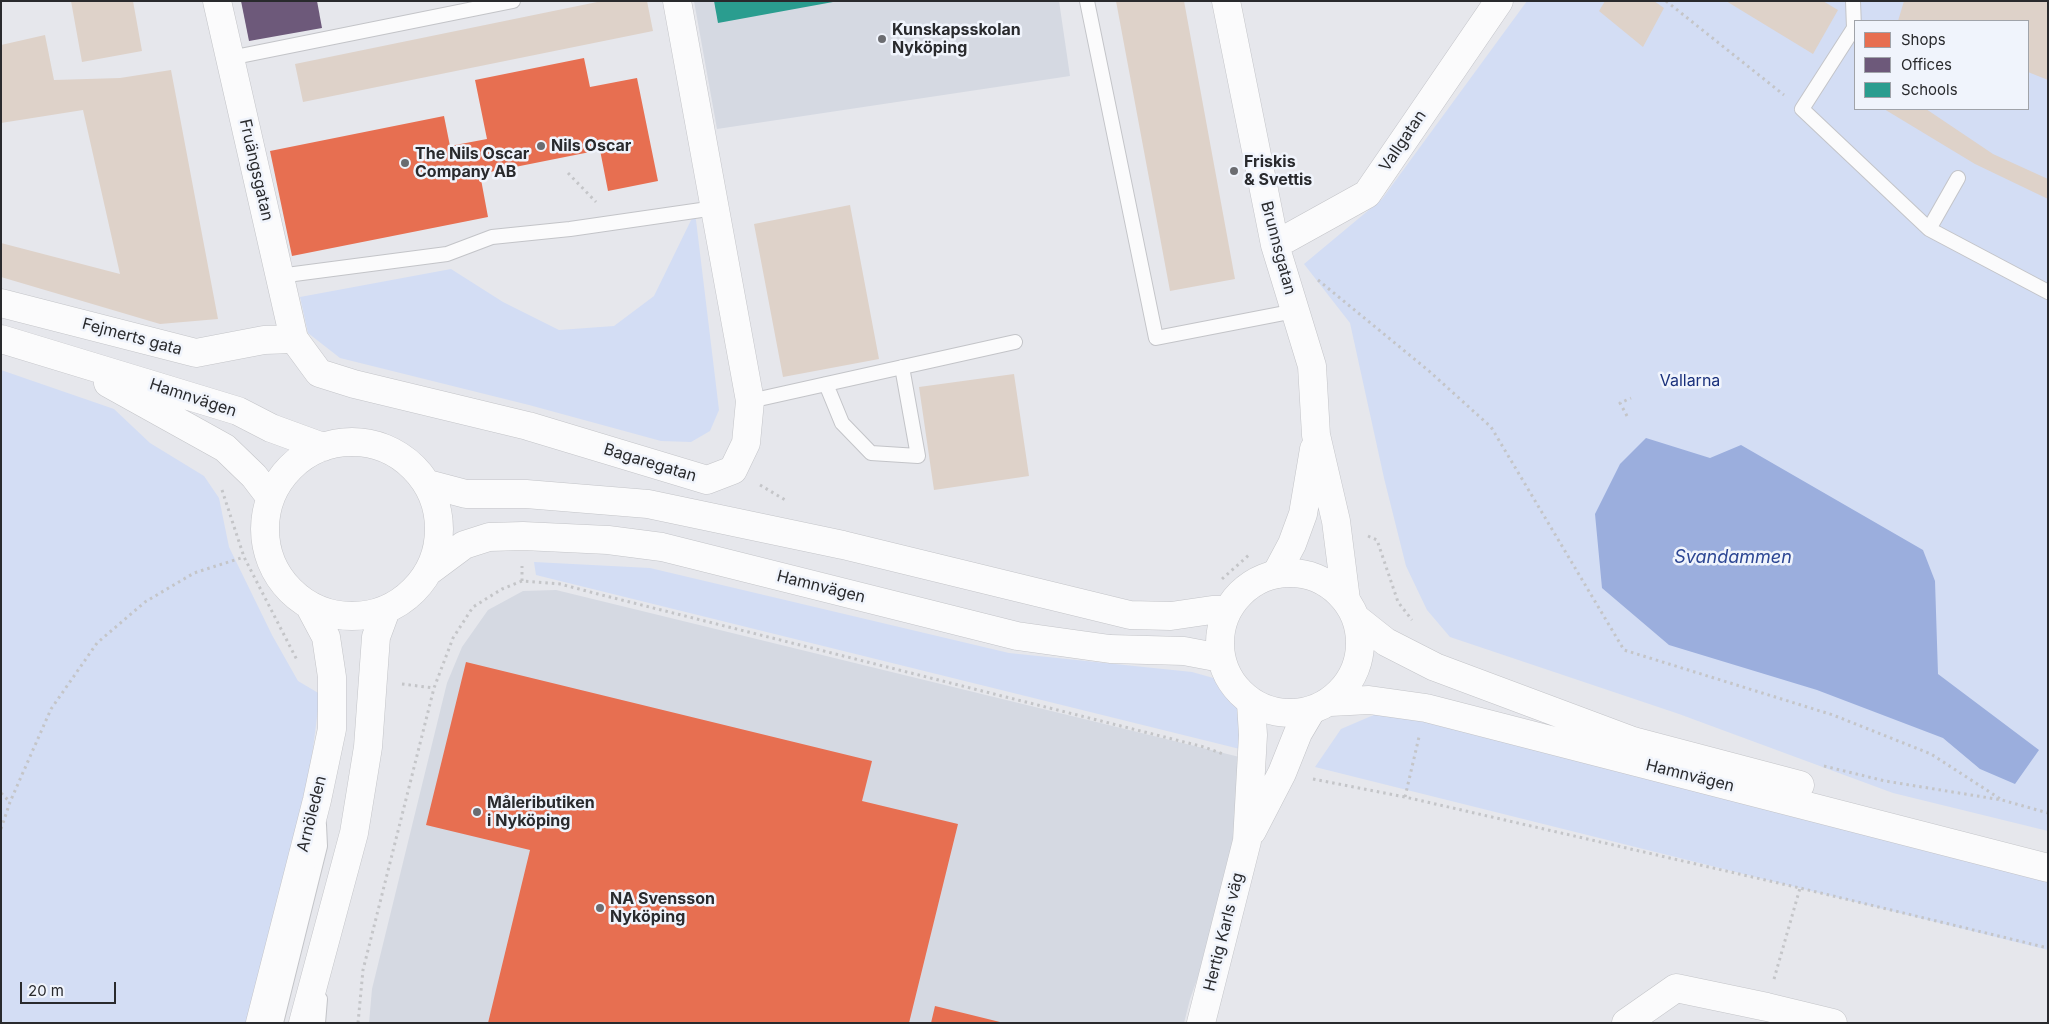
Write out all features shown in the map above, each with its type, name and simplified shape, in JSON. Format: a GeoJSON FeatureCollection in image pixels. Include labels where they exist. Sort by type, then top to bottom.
{"type":"FeatureCollection","features":[{"type":"Feature","properties":{"kind":"main road","name":"Fruängsgatan"},"geometry":{"type":"LineString","coordinates":[[218,1],[294,339]]}},
{"type":"Feature","properties":{"kind":"main road"},"geometry":{"type":"LineString","coordinates":[[677,1],[750,401],[746,443],[733,470]]}},
{"type":"Feature","properties":{"kind":"main road","name":"Brunnsgatan"},"geometry":{"type":"LineString","coordinates":[[1226,1],[1275,245],[1312,366],[1316,435],[1336,521],[1352,610]]}},
{"type":"Feature","properties":{"kind":"main road","name":"Vallgatan"},"geometry":{"type":"LineString","coordinates":[[1275,245],[1368,194],[1500,1]]}},
{"type":"Feature","properties":{"kind":"main road","name":"Fejmerts gata"},"geometry":{"type":"LineString","coordinates":[[1,303],[196,353],[264,340],[294,339]]}},
{"type":"Feature","properties":{"kind":"main road","name":"Hamnvägen"},"geometry":{"type":"LineString","coordinates":[[1,338],[238,411],[271,428],[323,447]]}},
{"type":"Feature","properties":{"kind":"main road","name":"Bagaregatan"},"geometry":{"type":"LineString","coordinates":[[294,339],[319,374],[528,426],[708,480],[733,470]]}},
{"type":"Feature","properties":{"kind":"main road","name":"Hamnvägen"},"geometry":{"type":"LineString","coordinates":[[61,356],[225,448],[254,476],[270,497]]}},
{"type":"Feature","properties":{"kind":"main road","name":"Brunnsgatan"},"geometry":{"type":"LineString","coordinates":[[1276,574],[1292,544],[1303,514],[1316,435]]}},
{"type":"Feature","properties":{"kind":"main road"},"geometry":{"type":"LineString","coordinates":[[428,484],[439,520],[438,546],[429,571],[416,589],[399,603],[386,610],[351,617],[330,615],[309,605],[278,577],[267,551],[265,523],[270,497],[283,476],[301,458],[323,447],[348,442],[374,445],[398,456],[428,484],[466,494],[526,494],[591,499],[648,504],[693,512],[843,545],[1130,615],[1171,616],[1212,610],[1228,610]]}},
{"type":"Feature","properties":{"kind":"main road","name":"Hamnvägen"},"geometry":{"type":"LineString","coordinates":[[429,571],[464,545],[489,536],[608,540],[662,547],[1016,636],[1110,649],[1184,651],[1221,658]]}},
{"type":"Feature","properties":{"kind":"main road"},"geometry":{"type":"LineString","coordinates":[[1296,573],[1315,577],[1332,586],[1352,610],[1361,645],[1358,666],[1347,686],[1320,707],[1290,714],[1270,711],[1251,703],[1237,690],[1227,676],[1221,658],[1222,625],[1228,610],[1240,593],[1257,581],[1276,574],[1296,573]]}},
{"type":"Feature","properties":{"kind":"main road","name":"Arnöleden"},"geometry":{"type":"LineString","coordinates":[[260,1023],[317,800],[332,729],[332,677],[326,638],[309,605]]}},
{"type":"Feature","properties":{"kind":"main road"},"geometry":{"type":"LineString","coordinates":[[303,1023],[354,833],[368,747],[376,637],[386,610]]}},
{"type":"Feature","properties":{"kind":"main road","name":"Hamnvägen"},"geometry":{"type":"LineString","coordinates":[[1352,610],[1386,642],[1435,666],[1633,741],[2048,851]]}},
{"type":"Feature","properties":{"kind":"main road","name":"Hamnvägen"},"geometry":{"type":"LineString","coordinates":[[1320,707],[1370,700],[1426,708],[2048,868]]}},
{"type":"Feature","properties":{"kind":"main road","name":"Hertig Karls väg"},"geometry":{"type":"LineString","coordinates":[[1201,1023],[1247,841],[1253,735],[1251,703]]}},
{"type":"Feature","properties":{"kind":"main road","name":"Hertig Karls väg"},"geometry":{"type":"LineString","coordinates":[[1247,841],[1282,773],[1298,733],[1320,707]]}},
{"type":"Feature","properties":{"kind":"main road"},"geometry":{"type":"LineString","coordinates":[[1626,1023],[1676,988],[1833,1023]]}},
{"type":"Feature","properties":{"kind":"lane"},"geometry":{"type":"LineString","coordinates":[[230,58],[513,1]]}},
{"type":"Feature","properties":{"kind":"lane"},"geometry":{"type":"LineString","coordinates":[[1087,1],[1156,338],[1295,311]]}},
{"type":"Feature","properties":{"kind":"lane"},"geometry":{"type":"LineString","coordinates":[[1853,1],[1854,28],[1802,109],[1929,229],[2048,292]]}},
{"type":"Feature","properties":{"kind":"lane"},"geometry":{"type":"LineString","coordinates":[[1929,229],[1958,178]]}},
{"type":"Feature","properties":{"kind":"lane"},"geometry":{"type":"LineString","coordinates":[[280,276],[447,254],[492,237],[570,230],[715,208]]}},
{"type":"Feature","properties":{"kind":"lane"},"geometry":{"type":"LineString","coordinates":[[750,401],[1015,342]]}},
{"type":"Feature","properties":{"kind":"lane"},"geometry":{"type":"LineString","coordinates":[[826,384],[842,423],[872,453],[918,456],[902,367]]}},
{"type":"Feature","properties":{"kind":"lane"},"geometry":{"type":"LineString","coordinates":[[276,1023],[320,846],[317,800]]}},
{"type":"Feature","properties":{"kind":"lane"},"geometry":{"type":"LineString","coordinates":[[318,1023],[325,939]]}},
{"type":"Feature","properties":{"kind":"path"},"geometry":{"type":"LineString","coordinates":[[1666,1],[1802,109]]}},
{"type":"Feature","properties":{"kind":"path"},"geometry":{"type":"LineString","coordinates":[[568,173],[615,222]]}},
{"type":"Feature","properties":{"kind":"path"},"geometry":{"type":"LineString","coordinates":[[1313,277],[1429,371],[1491,427],[1624,650],[1833,715],[1931,754],[2002,800]]}},
{"type":"Feature","properties":{"kind":"path"},"geometry":{"type":"LineString","coordinates":[[1627,416],[1620,403],[1631,398]]}},
{"type":"Feature","properties":{"kind":"path"},"geometry":{"type":"LineString","coordinates":[[225,448],[214,478],[223,492],[244,557],[304,674],[332,677]]}},
{"type":"Feature","properties":{"kind":"path"},"geometry":{"type":"LineString","coordinates":[[733,470],[793,504]]}},
{"type":"Feature","properties":{"kind":"path"},"geometry":{"type":"LineString","coordinates":[[1222,580],[1254,550]]}},
{"type":"Feature","properties":{"kind":"path"},"geometry":{"type":"LineString","coordinates":[[1,829],[10,802],[51,708],[97,643],[153,597],[194,573],[244,557]]}},
{"type":"Feature","properties":{"kind":"path"},"geometry":{"type":"LineString","coordinates":[[358,1023],[363,970],[434,688],[453,638],[473,607],[502,589],[522,581],[560,584],[608,596],[1185,742],[1252,764]]}},
{"type":"Feature","properties":{"kind":"path"},"geometry":{"type":"LineString","coordinates":[[374,680],[434,688]]}},
{"type":"Feature","properties":{"kind":"path"},"geometry":{"type":"LineString","coordinates":[[1282,773],[1405,797],[1800,888],[2048,948]]}},
{"type":"Feature","properties":{"kind":"path"},"geometry":{"type":"LineString","coordinates":[[1,793],[10,802]]}},
{"type":"Feature","properties":{"kind":"path"},"geometry":{"type":"LineString","coordinates":[[1767,1007],[1800,888]]}},
{"type":"Feature","properties":{"kind":"shaded area","name":"Kunskapsskolan Nyköping"},"geometry":{"type":"Polygon","coordinates":[[[694,1],[1059,1],[1070,76],[717,129],[694,1]]]}},
{"type":"Feature","properties":{"kind":"shaded area"},"geometry":{"type":"Polygon","coordinates":[[[556,590],[1256,761],[1253,824],[1190,999],[1184,1023],[369,1023],[372,989],[447,683],[462,647],[488,610],[523,591],[556,590]]]}},
{"type":"Feature","properties":{"kind":"green space","name":"Vallarna"},"geometry":{"type":"Polygon","coordinates":[[[1527,1],[2048,1],[2048,831],[1893,793],[1679,714],[1450,637],[1427,610],[1406,566],[1384,478],[1350,323],[1304,264],[1382,199],[1527,1]]]}},
{"type":"Feature","properties":{"kind":"green space"},"geometry":{"type":"Polygon","coordinates":[[[695,212],[719,410],[710,431],[691,442],[661,441],[529,405],[340,358],[308,333],[300,297],[451,269],[503,302],[559,330],[614,326],[654,296],[695,212]]]}},
{"type":"Feature","properties":{"kind":"green space"},"geometry":{"type":"Polygon","coordinates":[[[1,370],[114,409],[150,443],[204,476],[219,498],[229,547],[272,635],[298,681],[320,694],[309,779],[246,1023],[1,1023],[1,370]]]}},
{"type":"Feature","properties":{"kind":"green space"},"geometry":{"type":"Polygon","coordinates":[[[534,562],[650,568],[1009,653],[1192,672],[1217,679],[1242,713],[1252,752],[536,575],[534,562]]]}},
{"type":"Feature","properties":{"kind":"green space"},"geometry":{"type":"Polygon","coordinates":[[[1376,714],[1404,716],[2048,879],[2048,950],[1315,767],[1341,729],[1376,714]]]}},
{"type":"Feature","properties":{"kind":"water","name":"Svandammen"},"geometry":{"type":"Polygon","coordinates":[[[1646,438],[1710,458],[1741,445],[1923,550],[1935,581],[1938,674],[2039,750],[2015,784],[1980,769],[1943,738],[1817,690],[1669,645],[1602,588],[1595,514],[1620,464],[1646,438]]]}},
{"type":"Feature","properties":{"kind":"building: Shops","name":"The Nils Oscar Company AB"},"geometry":{"type":"Polygon","coordinates":[[[584,58],[590,87],[637,78],[658,181],[608,191],[600,150],[480,174],[488,217],[292,256],[270,151],[444,116],[450,146],[487,139],[475,80],[584,58]]]}},
{"type":"Feature","properties":{"kind":"building: Shops"},"geometry":{"type":"Polygon","coordinates":[[[466,662],[872,761],[862,801],[958,824],[909,1023],[488,1023],[530,850],[426,825],[466,662]]]}},
{"type":"Feature","properties":{"kind":"building: Shops"},"geometry":{"type":"Polygon","coordinates":[[[935,1006],[1000,1022],[1000,1023],[931,1023],[935,1006]]]}},
{"type":"Feature","properties":{"kind":"building: Offices"},"geometry":{"type":"Polygon","coordinates":[[[241,1],[317,1],[322,28],[249,41],[241,1]]]}},
{"type":"Feature","properties":{"kind":"building: Schools"},"geometry":{"type":"Polygon","coordinates":[[[714,1],[833,1],[833,2],[718,23],[714,1]]]}},
{"type":"Feature","properties":{"kind":"building: Other"},"geometry":{"type":"Polygon","coordinates":[[[71,1],[133,1],[142,51],[82,62],[71,1]]]}},
{"type":"Feature","properties":{"kind":"building: Other"},"geometry":{"type":"Polygon","coordinates":[[[602,1],[647,1],[653,31],[303,102],[295,64],[602,1]]]}},
{"type":"Feature","properties":{"kind":"building: Other"},"geometry":{"type":"Polygon","coordinates":[[[1116,1],[1184,1],[1235,279],[1170,291],[1116,1]]]}},
{"type":"Feature","properties":{"kind":"building: Other"},"geometry":{"type":"Polygon","coordinates":[[[1605,1],[1654,1],[1664,8],[1643,47],[1599,11],[1605,1]]]}},
{"type":"Feature","properties":{"kind":"building: Other"},"geometry":{"type":"Polygon","coordinates":[[[1726,1],[1823,1],[1838,10],[1813,54],[1726,1]]]}},
{"type":"Feature","properties":{"kind":"building: Other"},"geometry":{"type":"Polygon","coordinates":[[[1904,1],[2048,1],[2048,80],[2029,72],[2029,20],[1898,20],[1904,1]]]}},
{"type":"Feature","properties":{"kind":"building: Other"},"geometry":{"type":"Polygon","coordinates":[[[45,35],[54,80],[120,78],[171,70],[218,319],[160,324],[1,277],[1,243],[120,274],[83,110],[1,123],[1,45],[45,35]]]}},
{"type":"Feature","properties":{"kind":"building: Other"},"geometry":{"type":"Polygon","coordinates":[[[1886,110],[1927,110],[1993,154],[2048,179],[2048,199],[1975,164],[1886,110]]]}},
{"type":"Feature","properties":{"kind":"building: Other"},"geometry":{"type":"Polygon","coordinates":[[[850,205],[879,359],[783,377],[754,224],[850,205]]]}},
{"type":"Feature","properties":{"kind":"building: Other"},"geometry":{"type":"Polygon","coordinates":[[[1014,374],[1029,476],[934,490],[919,387],[1014,374]]]}},
{"type":"Feature","properties":{"kind":"place","name":"Kunskapsskolan Nyköping"},"geometry":{"type":"Point","coordinates":[882,39]}},
{"type":"Feature","properties":{"kind":"place","name":"Nils Oscar"},"geometry":{"type":"Point","coordinates":[541,146]}},
{"type":"Feature","properties":{"kind":"place","name":"The Nils Oscar Company AB"},"geometry":{"type":"Point","coordinates":[405,163]}},
{"type":"Feature","properties":{"kind":"place","name":"Friskis & Svettis"},"geometry":{"type":"Point","coordinates":[1234,171]}},
{"type":"Feature","properties":{"kind":"place","name":"Måleributiken i Nyköping"},"geometry":{"type":"Point","coordinates":[477,812]}},
{"type":"Feature","properties":{"kind":"place","name":"NA Svensson Nyköping"},"geometry":{"type":"Point","coordinates":[600,908]}}]}
